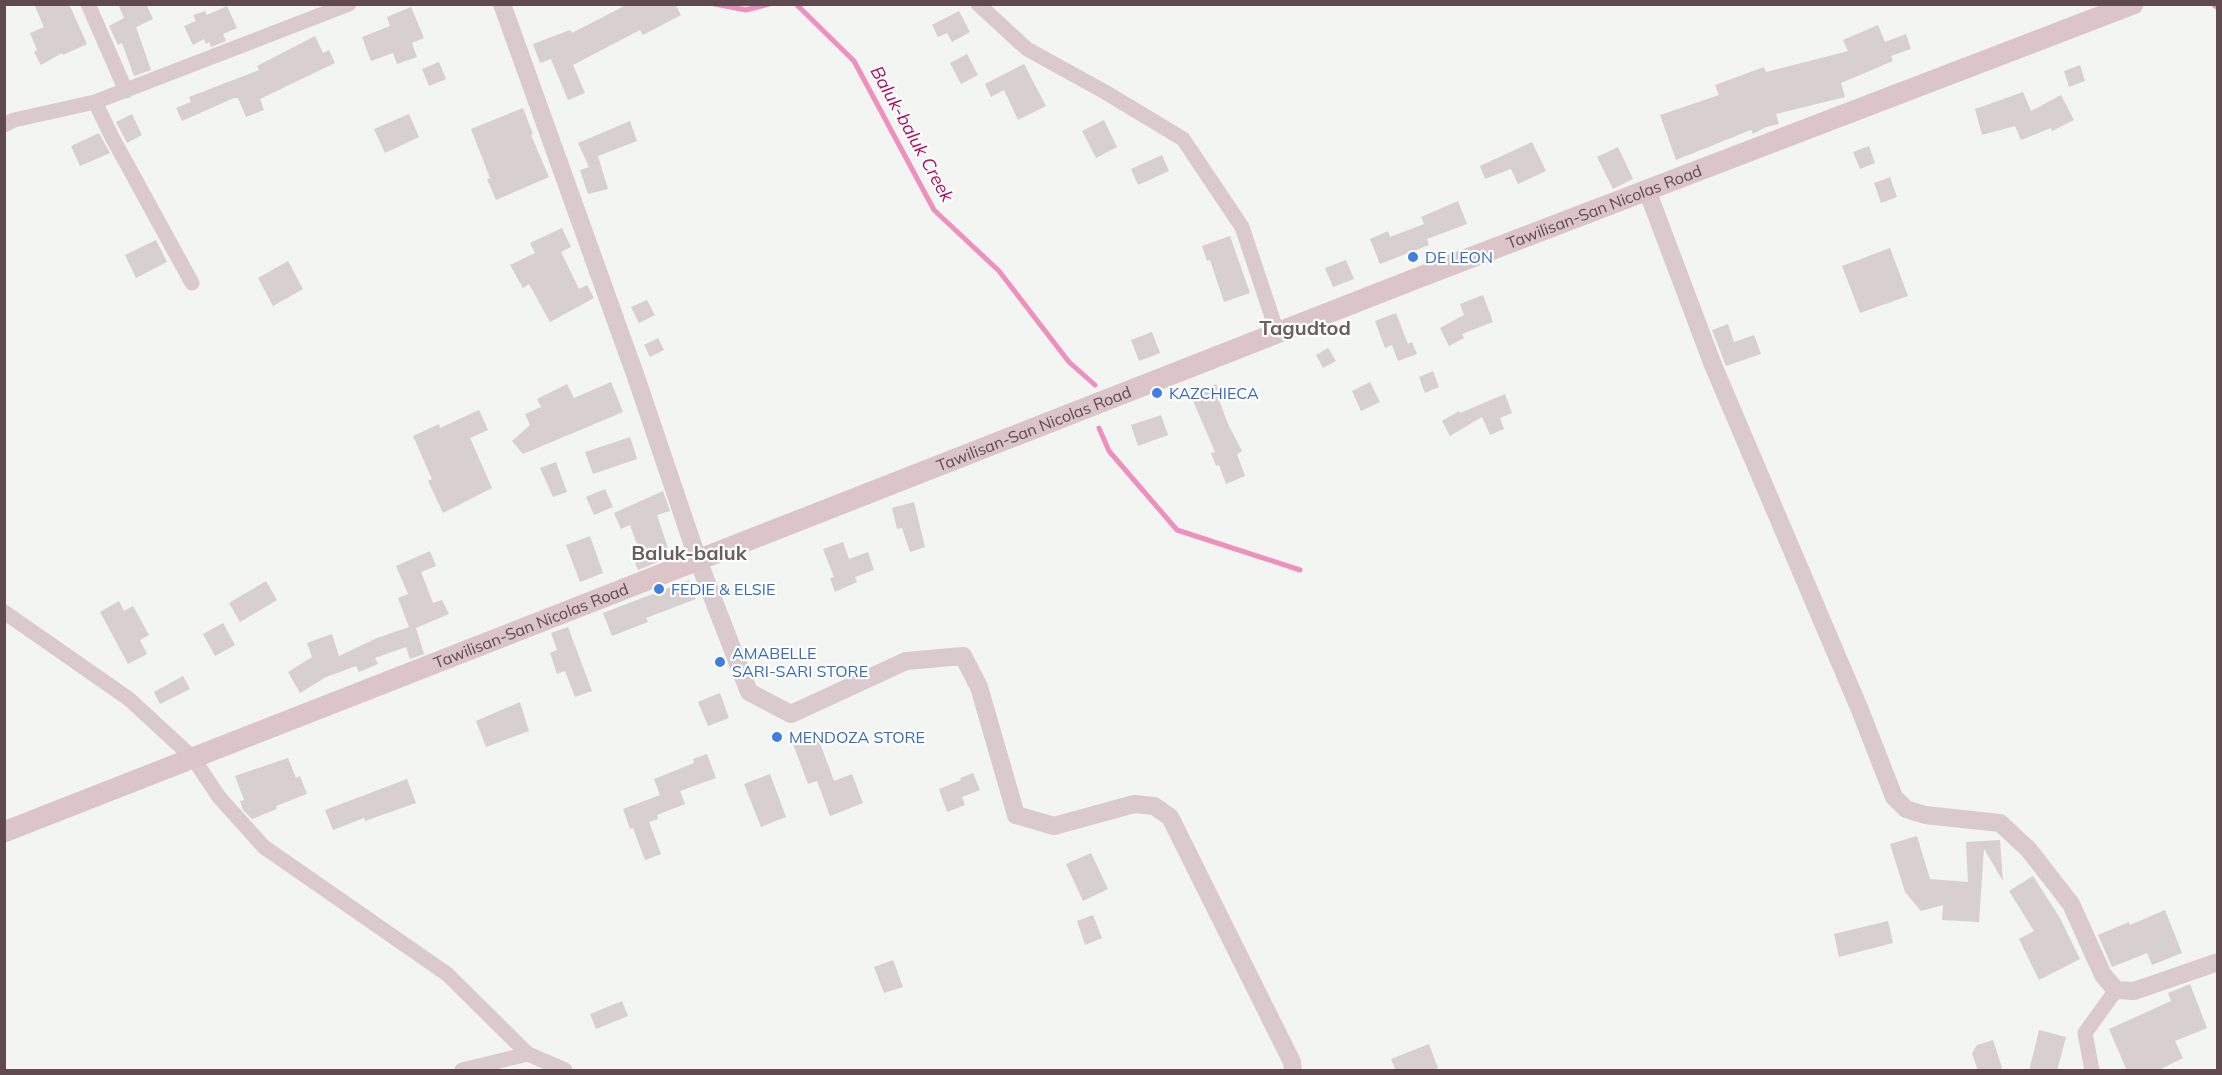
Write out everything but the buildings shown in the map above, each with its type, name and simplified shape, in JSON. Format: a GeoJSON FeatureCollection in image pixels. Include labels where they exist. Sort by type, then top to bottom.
{"type":"FeatureCollection","features":[{"type":"Feature","properties":{"kind":"main road","name":"Tawilisan-San Nicolas Road"},"geometry":{"type":"LineString","coordinates":[[4,832],[1277,332],[2133,4]]}},
{"type":"Feature","properties":{"kind":"street"},"geometry":{"type":"LineString","coordinates":[[88,4],[126,91]]}},
{"type":"Feature","properties":{"kind":"street"},"geometry":{"type":"LineString","coordinates":[[4,124],[95,102],[350,4]]}},
{"type":"Feature","properties":{"kind":"street"},"geometry":{"type":"LineString","coordinates":[[502,4],[636,377],[698,561],[749,692],[791,714],[906,662],[963,656],[979,687],[1016,815],[1054,825],[1134,804],[1154,806],[1170,817],[1292,1062],[1293,1071]]}},
{"type":"Feature","properties":{"kind":"street"},"geometry":{"type":"LineString","coordinates":[[978,4],[1027,49],[1183,139],[1242,227],[1277,332]]}},
{"type":"Feature","properties":{"kind":"street"},"geometry":{"type":"LineString","coordinates":[[95,102],[111,137],[192,283]]}},
{"type":"Feature","properties":{"kind":"street"},"geometry":{"type":"LineString","coordinates":[[1647,190],[1713,364],[1851,688],[1894,797],[1906,809],[1925,815],[2000,823],[2029,850],[2071,904],[2103,975],[2116,990],[2134,991],[2217,962]]}},
{"type":"Feature","properties":{"kind":"street"},"geometry":{"type":"LineString","coordinates":[[4,612],[129,699],[193,758],[219,797],[264,847],[447,974],[528,1054],[565,1071]]}},
{"type":"Feature","properties":{"kind":"street"},"geometry":{"type":"LineString","coordinates":[[2092,1071],[2085,1033],[2116,990]]}},
{"type":"Feature","properties":{"kind":"street"},"geometry":{"type":"LineString","coordinates":[[462,1071],[528,1054]]}},
{"type":"Feature","properties":{"kind":"waterway","name":"Baluk-baluk Creek"},"geometry":{"type":"LineString","coordinates":[[715,4],[746,10],[769,4]]}},
{"type":"Feature","properties":{"kind":"waterway","name":"Baluk-baluk Creek"},"geometry":{"type":"LineString","coordinates":[[796,4],[854,61],[934,210],[999,271],[1069,362],[1095,385]]}},
{"type":"Feature","properties":{"kind":"waterway"},"geometry":{"type":"LineString","coordinates":[[2213,4],[2218,8]]}},
{"type":"Feature","properties":{"kind":"waterway","name":"Baluk-baluk Creek"},"geometry":{"type":"LineString","coordinates":[[1099,428],[1109,451],[1177,530],[1300,570]]}},
{"type":"Feature","properties":{"kind":"place","name":"DE LEON"},"geometry":{"type":"Point","coordinates":[1413,257]}},
{"type":"Feature","properties":{"kind":"place","name":"KAZCHIECA"},"geometry":{"type":"Point","coordinates":[1157,393]}},
{"type":"Feature","properties":{"kind":"place","name":"FEDIE & ELSIE"},"geometry":{"type":"Point","coordinates":[659,589]}},
{"type":"Feature","properties":{"kind":"place","name":"AMABELLE SARI-SARI STORE"},"geometry":{"type":"Point","coordinates":[720,662]}},
{"type":"Feature","properties":{"kind":"place","name":"MENDOZA STORE"},"geometry":{"type":"Point","coordinates":[777,737]}},
{"type":"Feature","properties":{"kind":"district","name":"Tagudtod"},"geometry":{"type":"Point","coordinates":[1305,328]}},
{"type":"Feature","properties":{"kind":"district","name":"Baluk-baluk"},"geometry":{"type":"Point","coordinates":[689,553]}}]}
